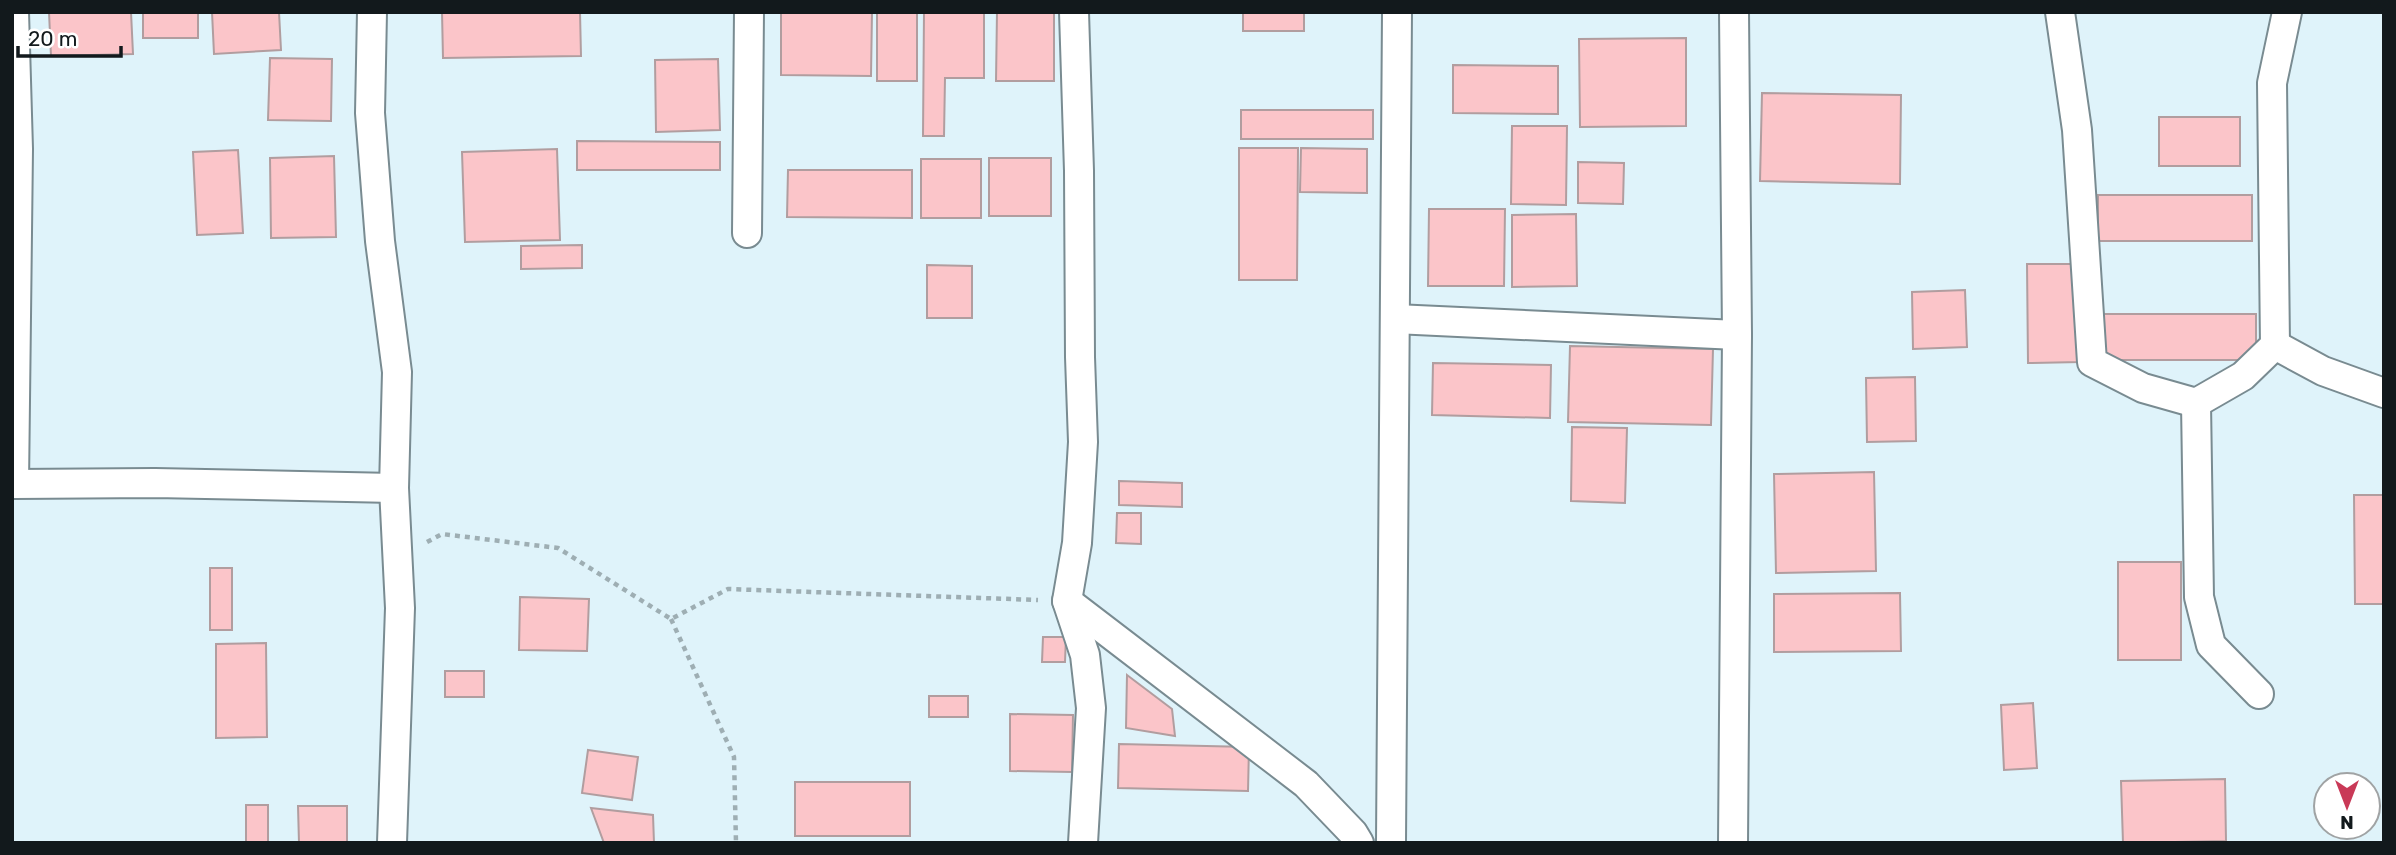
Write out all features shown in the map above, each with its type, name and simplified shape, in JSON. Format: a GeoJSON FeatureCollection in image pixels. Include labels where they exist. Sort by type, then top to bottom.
{"type":"FeatureCollection","features":[{"type":"Feature","properties":{"kind":"street"},"geometry":{"type":"LineString","coordinates":[[14,12],[18,149],[14,484],[155,483],[394,488]]}},
{"type":"Feature","properties":{"kind":"street"},"geometry":{"type":"LineString","coordinates":[[372,12],[370,113],[380,241],[397,372],[394,488],[400,608],[392,843]]}},
{"type":"Feature","properties":{"kind":"street"},"geometry":{"type":"LineString","coordinates":[[747,233],[749,12]]}},
{"type":"Feature","properties":{"kind":"street"},"geometry":{"type":"LineString","coordinates":[[1074,12],[1083,442],[1077,543],[1067,601],[1086,655],[1091,708],[1083,843]]}},
{"type":"Feature","properties":{"kind":"street"},"geometry":{"type":"LineString","coordinates":[[1391,843],[1397,12]]}},
{"type":"Feature","properties":{"kind":"street"},"geometry":{"type":"LineString","coordinates":[[1733,843],[1737,335],[1734,12]]}},
{"type":"Feature","properties":{"kind":"street"},"geometry":{"type":"LineString","coordinates":[[2060,12],[2077,130],[2092,362],[2143,388],[2196,403],[2243,376],[2275,345],[2272,83],[2287,12]]}},
{"type":"Feature","properties":{"kind":"street"},"geometry":{"type":"LineString","coordinates":[[1395,319],[1737,335]]}},
{"type":"Feature","properties":{"kind":"street"},"geometry":{"type":"LineString","coordinates":[[2275,345],[2323,371],[2384,393]]}},
{"type":"Feature","properties":{"kind":"street"},"geometry":{"type":"LineString","coordinates":[[2196,403],[2199,597],[2211,645],[2259,694]]}},
{"type":"Feature","properties":{"kind":"street"},"geometry":{"type":"LineString","coordinates":[[1067,601],[1306,785],[1353,833],[1359,843]]}},
{"type":"Feature","properties":{"kind":"path"},"geometry":{"type":"LineString","coordinates":[[397,559],[442,534],[558,548],[671,618],[734,757],[736,843]]}},
{"type":"Feature","properties":{"kind":"path"},"geometry":{"type":"LineString","coordinates":[[671,618],[728,589],[1067,601]]}},
{"type":"Feature","properties":{"kind":"building"},"geometry":{"type":"Polygon","coordinates":[[[49,12],[131,12],[133,54],[51,56],[49,12]]]}},
{"type":"Feature","properties":{"kind":"building"},"geometry":{"type":"Polygon","coordinates":[[[143,12],[198,12],[198,38],[143,38],[143,12]]]}},
{"type":"Feature","properties":{"kind":"building"},"geometry":{"type":"Polygon","coordinates":[[[212,12],[279,12],[281,50],[214,54],[212,12]]]}},
{"type":"Feature","properties":{"kind":"building"},"geometry":{"type":"Polygon","coordinates":[[[442,12],[580,12],[581,56],[443,58],[442,12]]]}},
{"type":"Feature","properties":{"kind":"building"},"geometry":{"type":"Polygon","coordinates":[[[781,12],[872,12],[871,76],[781,75],[781,12]]]}},
{"type":"Feature","properties":{"kind":"building"},"geometry":{"type":"Polygon","coordinates":[[[877,12],[917,12],[917,81],[877,81],[877,12]]]}},
{"type":"Feature","properties":{"kind":"building"},"geometry":{"type":"Polygon","coordinates":[[[924,12],[984,12],[984,78],[945,78],[944,136],[923,136],[924,12]]]}},
{"type":"Feature","properties":{"kind":"building"},"geometry":{"type":"Polygon","coordinates":[[[997,12],[1054,12],[1054,81],[996,81],[997,12]]]}},
{"type":"Feature","properties":{"kind":"building"},"geometry":{"type":"Polygon","coordinates":[[[1243,12],[1304,12],[1304,31],[1243,31],[1243,12]]]}},
{"type":"Feature","properties":{"kind":"building"},"geometry":{"type":"Polygon","coordinates":[[[1686,38],[1686,126],[1580,127],[1579,39],[1686,38]]]}},
{"type":"Feature","properties":{"kind":"building"},"geometry":{"type":"Polygon","coordinates":[[[270,58],[332,59],[331,121],[268,120],[270,58]]]}},
{"type":"Feature","properties":{"kind":"building"},"geometry":{"type":"Polygon","coordinates":[[[718,59],[720,130],[656,132],[655,60],[718,59]]]}},
{"type":"Feature","properties":{"kind":"building"},"geometry":{"type":"Polygon","coordinates":[[[1453,65],[1558,66],[1558,114],[1453,113],[1453,65]]]}},
{"type":"Feature","properties":{"kind":"building"},"geometry":{"type":"Polygon","coordinates":[[[1762,93],[1901,95],[1900,184],[1760,181],[1762,93]]]}},
{"type":"Feature","properties":{"kind":"building"},"geometry":{"type":"Polygon","coordinates":[[[1241,110],[1373,110],[1373,139],[1241,139],[1241,110]]]}},
{"type":"Feature","properties":{"kind":"building"},"geometry":{"type":"Polygon","coordinates":[[[2159,117],[2240,117],[2240,166],[2159,166],[2159,117]]]}},
{"type":"Feature","properties":{"kind":"building"},"geometry":{"type":"Polygon","coordinates":[[[1512,126],[1567,126],[1566,205],[1511,204],[1512,126]]]}},
{"type":"Feature","properties":{"kind":"building"},"geometry":{"type":"Polygon","coordinates":[[[577,141],[720,142],[720,170],[577,170],[577,141]]]}},
{"type":"Feature","properties":{"kind":"building"},"geometry":{"type":"Polygon","coordinates":[[[1239,148],[1298,148],[1297,280],[1239,280],[1239,148]]]}},
{"type":"Feature","properties":{"kind":"building"},"geometry":{"type":"Polygon","coordinates":[[[1301,148],[1367,149],[1367,193],[1300,192],[1301,148]]]}},
{"type":"Feature","properties":{"kind":"building"},"geometry":{"type":"Polygon","coordinates":[[[557,149],[560,240],[465,242],[462,152],[557,149]]]}},
{"type":"Feature","properties":{"kind":"building"},"geometry":{"type":"Polygon","coordinates":[[[238,150],[243,233],[197,235],[193,152],[238,150]]]}},
{"type":"Feature","properties":{"kind":"building"},"geometry":{"type":"Polygon","coordinates":[[[334,156],[336,237],[271,238],[270,158],[334,156]]]}},
{"type":"Feature","properties":{"kind":"building"},"geometry":{"type":"Polygon","coordinates":[[[989,158],[1051,158],[1051,216],[989,216],[989,158]]]}},
{"type":"Feature","properties":{"kind":"building"},"geometry":{"type":"Polygon","coordinates":[[[921,159],[981,159],[981,218],[921,218],[921,159]]]}},
{"type":"Feature","properties":{"kind":"building"},"geometry":{"type":"Polygon","coordinates":[[[1578,162],[1624,163],[1623,204],[1578,203],[1578,162]]]}},
{"type":"Feature","properties":{"kind":"building"},"geometry":{"type":"Polygon","coordinates":[[[788,170],[912,170],[912,218],[787,217],[788,170]]]}},
{"type":"Feature","properties":{"kind":"building"},"geometry":{"type":"Polygon","coordinates":[[[2098,195],[2252,195],[2252,241],[2098,241],[2098,195]]]}},
{"type":"Feature","properties":{"kind":"building"},"geometry":{"type":"Polygon","coordinates":[[[1429,209],[1505,209],[1504,286],[1428,286],[1429,209]]]}},
{"type":"Feature","properties":{"kind":"building"},"geometry":{"type":"Polygon","coordinates":[[[1576,214],[1577,286],[1512,287],[1512,215],[1576,214]]]}},
{"type":"Feature","properties":{"kind":"building"},"geometry":{"type":"Polygon","coordinates":[[[582,245],[582,268],[521,269],[521,246],[582,245]]]}},
{"type":"Feature","properties":{"kind":"building"},"geometry":{"type":"Polygon","coordinates":[[[2027,264],[2080,264],[2080,362],[2028,363],[2027,264]]]}},
{"type":"Feature","properties":{"kind":"building"},"geometry":{"type":"Polygon","coordinates":[[[927,265],[972,266],[972,318],[927,318],[927,265]]]}},
{"type":"Feature","properties":{"kind":"building"},"geometry":{"type":"Polygon","coordinates":[[[1965,290],[1967,347],[1913,349],[1912,292],[1965,290]]]}},
{"type":"Feature","properties":{"kind":"building"},"geometry":{"type":"Polygon","coordinates":[[[2100,314],[2256,314],[2256,360],[2100,360],[2100,314]]]}},
{"type":"Feature","properties":{"kind":"building"},"geometry":{"type":"Polygon","coordinates":[[[1570,346],[1713,349],[1711,425],[1568,422],[1570,346]]]}},
{"type":"Feature","properties":{"kind":"building"},"geometry":{"type":"Polygon","coordinates":[[[1433,363],[1551,365],[1550,418],[1432,415],[1433,363]]]}},
{"type":"Feature","properties":{"kind":"building"},"geometry":{"type":"Polygon","coordinates":[[[1915,377],[1916,441],[1867,442],[1866,378],[1915,377]]]}},
{"type":"Feature","properties":{"kind":"building"},"geometry":{"type":"Polygon","coordinates":[[[1572,427],[1627,428],[1625,503],[1571,501],[1572,427]]]}},
{"type":"Feature","properties":{"kind":"building"},"geometry":{"type":"Polygon","coordinates":[[[1874,472],[1876,571],[1776,573],[1774,474],[1874,472]]]}},
{"type":"Feature","properties":{"kind":"building"},"geometry":{"type":"Polygon","coordinates":[[[1119,481],[1182,483],[1182,507],[1119,505],[1119,481]]]}},
{"type":"Feature","properties":{"kind":"building"},"geometry":{"type":"Polygon","coordinates":[[[2354,495],[2384,495],[2384,604],[2355,604],[2354,495]]]}},
{"type":"Feature","properties":{"kind":"building"},"geometry":{"type":"Polygon","coordinates":[[[1117,513],[1141,513],[1141,544],[1116,543],[1117,513]]]}},
{"type":"Feature","properties":{"kind":"building"},"geometry":{"type":"Polygon","coordinates":[[[2118,562],[2181,562],[2181,660],[2118,660],[2118,562]]]}},
{"type":"Feature","properties":{"kind":"building"},"geometry":{"type":"Polygon","coordinates":[[[210,568],[232,568],[232,630],[210,630],[210,568]]]}},
{"type":"Feature","properties":{"kind":"building"},"geometry":{"type":"Polygon","coordinates":[[[1900,593],[1901,651],[1774,652],[1774,594],[1900,593]]]}},
{"type":"Feature","properties":{"kind":"building"},"geometry":{"type":"Polygon","coordinates":[[[520,597],[589,599],[587,651],[519,650],[520,597]]]}},
{"type":"Feature","properties":{"kind":"building"},"geometry":{"type":"Polygon","coordinates":[[[1043,637],[1066,637],[1065,662],[1042,662],[1043,637]]]}},
{"type":"Feature","properties":{"kind":"building"},"geometry":{"type":"Polygon","coordinates":[[[266,643],[267,737],[216,738],[216,644],[266,643]]]}},
{"type":"Feature","properties":{"kind":"building"},"geometry":{"type":"Polygon","coordinates":[[[445,671],[484,671],[484,697],[445,697],[445,671]]]}},
{"type":"Feature","properties":{"kind":"building"},"geometry":{"type":"Polygon","coordinates":[[[1127,675],[1172,709],[1175,736],[1126,728],[1127,675]]]}},
{"type":"Feature","properties":{"kind":"building"},"geometry":{"type":"Polygon","coordinates":[[[929,696],[968,696],[968,717],[929,717],[929,696]]]}},
{"type":"Feature","properties":{"kind":"building"},"geometry":{"type":"Polygon","coordinates":[[[2033,703],[2037,768],[2004,770],[2001,705],[2033,703]]]}},
{"type":"Feature","properties":{"kind":"building"},"geometry":{"type":"Polygon","coordinates":[[[1010,714],[1073,715],[1072,772],[1010,771],[1010,714]]]}},
{"type":"Feature","properties":{"kind":"building"},"geometry":{"type":"Polygon","coordinates":[[[1119,744],[1249,747],[1248,791],[1118,788],[1119,744]]]}},
{"type":"Feature","properties":{"kind":"building"},"geometry":{"type":"Polygon","coordinates":[[[588,750],[638,757],[632,800],[582,793],[588,750]]]}},
{"type":"Feature","properties":{"kind":"building"},"geometry":{"type":"Polygon","coordinates":[[[2225,779],[2226,841],[2123,843],[2121,781],[2225,779]]]}},
{"type":"Feature","properties":{"kind":"building"},"geometry":{"type":"Polygon","coordinates":[[[795,782],[910,782],[910,836],[795,836],[795,782]]]}},
{"type":"Feature","properties":{"kind":"building"},"geometry":{"type":"Polygon","coordinates":[[[246,805],[268,805],[268,843],[246,843],[246,805]]]}},
{"type":"Feature","properties":{"kind":"building"},"geometry":{"type":"Polygon","coordinates":[[[298,806],[347,806],[347,843],[299,843],[298,806]]]}},
{"type":"Feature","properties":{"kind":"building"},"geometry":{"type":"Polygon","coordinates":[[[591,808],[653,815],[654,843],[604,843],[591,808]]]}}]}
